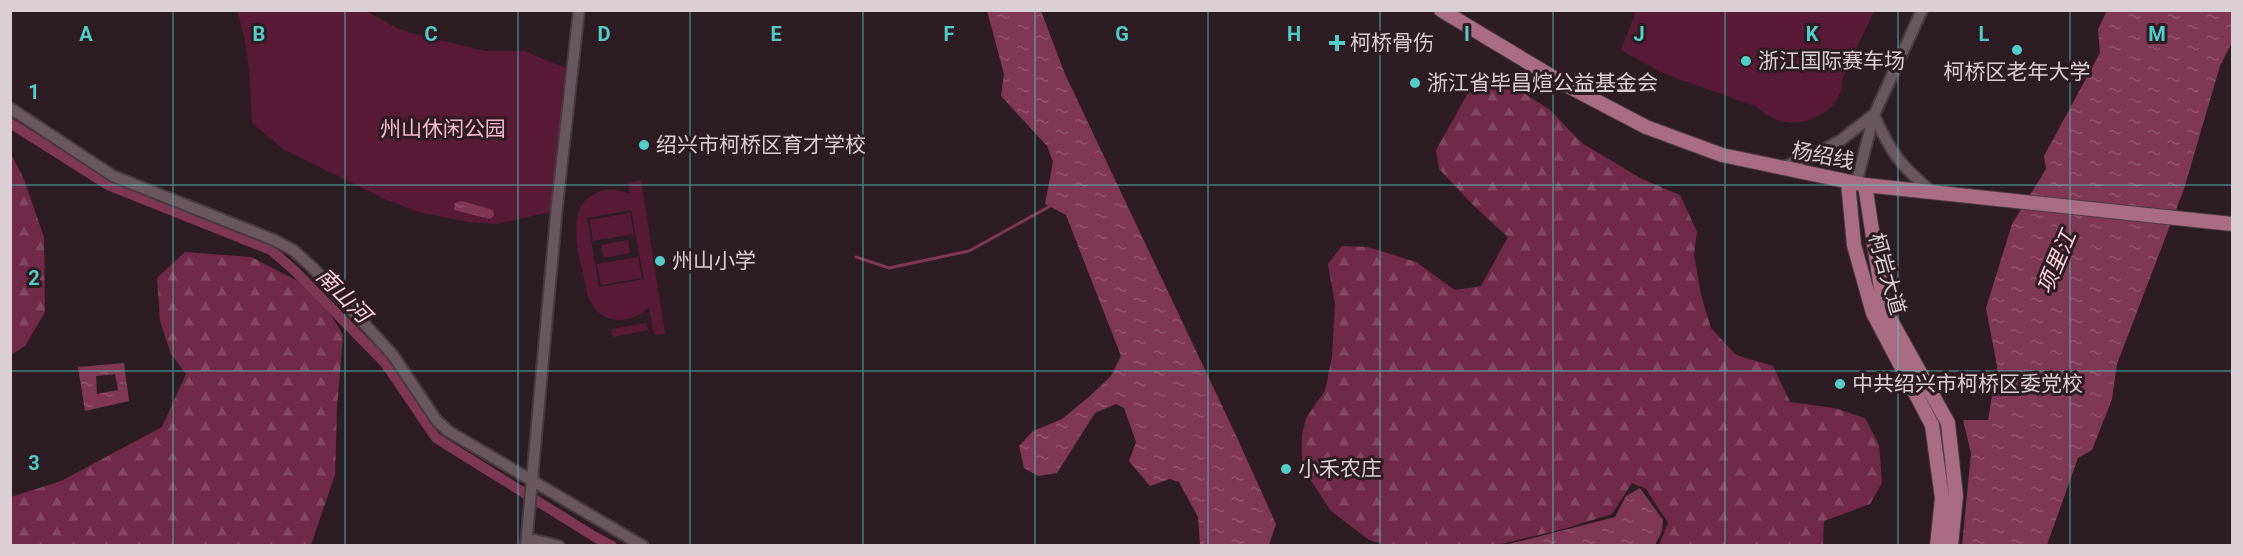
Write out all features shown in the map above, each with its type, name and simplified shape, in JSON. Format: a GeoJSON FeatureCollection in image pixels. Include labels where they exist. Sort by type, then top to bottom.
{"type":"FeatureCollection","features":[{"type":"Feature","properties":{"kind":"main road","name":"杨绍线"},"geometry":{"type":"LineString","coordinates":[[1441,10],[1566,85],[1646,127],[1722,155],[1856,184],[2232,224]]}},
{"type":"Feature","properties":{"kind":"main road","name":"柯岩大道"},"geometry":{"type":"LineString","coordinates":[[1856,184],[1854,245],[1873,313],[1932,425],[1942,498],[1937,546]]}},
{"type":"Feature","properties":{"kind":"main road","name":"柯岩大道"},"geometry":{"type":"LineString","coordinates":[[1856,184],[1884,308],[1948,423],[1956,496],[1952,546]]}},
{"type":"Feature","properties":{"kind":"street"},"geometry":{"type":"LineString","coordinates":[[559,546],[527,542],[557,206],[579,10]]}},
{"type":"Feature","properties":{"kind":"street","name":"柯岩大道"},"geometry":{"type":"LineString","coordinates":[[1856,184],[1874,115],[1922,10]]}},
{"type":"Feature","properties":{"kind":"street"},"geometry":{"type":"LineString","coordinates":[[10,108],[113,176],[274,240],[293,250],[313,268],[392,354],[436,421],[448,431],[643,546]]}},
{"type":"Feature","properties":{"kind":"street"},"geometry":{"type":"LineString","coordinates":[[1780,169],[1816,154],[1841,140],[1874,115],[1889,148],[1907,171],[1933,194]]}},
{"type":"Feature","properties":{"kind":"green space","name":"浙江国际赛车场"},"geometry":{"type":"Polygon","coordinates":[[[1636,10],[1874,11],[1842,80],[1837,99],[1824,113],[1795,123],[1777,120],[1755,106],[1662,73],[1621,50],[1636,10]]]}},
{"type":"Feature","properties":{"kind":"green space","name":"州山休闲公园"},"geometry":{"type":"Polygon","coordinates":[[[237,11],[366,11],[397,28],[415,34],[485,51],[524,51],[568,69],[550,212],[497,224],[468,222],[418,212],[387,200],[283,149],[252,123],[247,52],[237,11]]]}},
{"type":"Feature","properties":{"kind":"green space"},"geometry":{"type":"Polygon","coordinates":[[[1498,77],[1549,109],[1582,143],[1642,179],[1680,195],[1697,232],[1694,255],[1701,295],[1711,328],[1736,355],[1773,366],[1790,402],[1834,408],[1865,418],[1879,445],[1882,483],[1870,504],[1824,521],[1823,545],[1659,545],[1668,523],[1646,489],[1632,483],[1612,514],[1567,528],[1497,545],[1386,545],[1369,540],[1331,511],[1302,467],[1302,435],[1306,418],[1325,391],[1332,357],[1335,304],[1328,264],[1342,246],[1368,247],[1416,262],[1455,290],[1481,286],[1508,237],[1439,169],[1436,150],[1476,79],[1498,77]]]}},
{"type":"Feature","properties":{"kind":"green space"},"geometry":{"type":"Polygon","coordinates":[[[11,154],[23,177],[44,237],[45,312],[25,346],[11,355],[11,154]]]}},
{"type":"Feature","properties":{"kind":"green space"},"geometry":{"type":"Polygon","coordinates":[[[641,180],[665,334],[654,335],[649,308],[632,318],[615,320],[600,313],[588,297],[577,241],[578,213],[584,202],[603,190],[630,194],[628,183],[641,180]],[[631,210],[587,218],[599,287],[644,279],[631,210]]]}},
{"type":"Feature","properties":{"kind":"green space"},"geometry":{"type":"Polygon","coordinates":[[[630,213],[634,234],[593,241],[590,220],[630,213]]]}},
{"type":"Feature","properties":{"kind":"green space"},"geometry":{"type":"Polygon","coordinates":[[[628,240],[630,253],[603,258],[601,245],[628,240]]]}},
{"type":"Feature","properties":{"kind":"green space"},"geometry":{"type":"Polygon","coordinates":[[[185,252],[251,257],[317,291],[343,335],[337,408],[335,475],[311,545],[11,545],[11,497],[61,481],[162,427],[186,374],[171,354],[160,321],[157,278],[185,252]]]}},
{"type":"Feature","properties":{"kind":"green space"},"geometry":{"type":"Polygon","coordinates":[[[638,257],[642,278],[601,285],[597,264],[638,257]]]}},
{"type":"Feature","properties":{"kind":"green space"},"geometry":{"type":"Polygon","coordinates":[[[647,323],[648,330],[613,337],[611,329],[647,323]]]}},
{"type":"Feature","properties":{"kind":"water"},"geometry":{"type":"Polygon","coordinates":[[[987,11],[1041,11],[1065,74],[1276,524],[1269,545],[1200,545],[1198,517],[1179,482],[1170,479],[1150,486],[1129,461],[1136,442],[1124,408],[1116,404],[1095,413],[1057,473],[1038,476],[1024,468],[1019,446],[1033,431],[1062,419],[1090,396],[1111,376],[1121,356],[1066,215],[1045,204],[1053,162],[1047,146],[1001,96],[1004,74],[987,11]]]}},
{"type":"Feature","properties":{"kind":"water","name":"项里江"},"geometry":{"type":"Polygon","coordinates":[[[2107,11],[2232,11],[2232,42],[2220,66],[2184,189],[2117,364],[2112,399],[2092,450],[2078,458],[2047,545],[1962,546],[1971,453],[1963,420],[1988,420],[1997,366],[1986,308],[2012,224],[2046,169],[2044,156],[2100,53],[2098,29],[2107,11]]]}},
{"type":"Feature","properties":{"kind":"water"},"geometry":{"type":"Polygon","coordinates":[[[462,201],[493,210],[494,216],[490,219],[454,210],[455,203],[462,201]]]}},
{"type":"Feature","properties":{"kind":"water"},"geometry":{"type":"Polygon","coordinates":[[[124,363],[129,401],[85,411],[78,367],[124,363]],[[115,374],[96,376],[97,394],[118,390],[115,374]]]}},
{"type":"Feature","properties":{"kind":"water"},"geometry":{"type":"Polygon","coordinates":[[[1640,488],[1663,520],[1662,531],[1655,545],[1505,545],[1615,517],[1626,496],[1640,488]]]}},
{"type":"Feature","properties":{"kind":"waterway","name":"南山河"},"geometry":{"type":"LineString","coordinates":[[10,123],[108,185],[271,250],[295,271],[385,363],[436,438],[612,546]]}},
{"type":"Feature","properties":{"kind":"waterway"},"geometry":{"type":"LineString","coordinates":[[856,257],[889,268],[969,251],[1052,205]]}},
{"type":"Feature","properties":{"kind":"place","name":"柯桥骨伤"},"geometry":{"type":"Point","coordinates":[1337,43]}},
{"type":"Feature","properties":{"kind":"place","name":"柯桥区老年大学"},"geometry":{"type":"Point","coordinates":[2017,50]}},
{"type":"Feature","properties":{"kind":"place","name":"浙江国际赛车场"},"geometry":{"type":"Point","coordinates":[1746,61]}},
{"type":"Feature","properties":{"kind":"place","name":"浙江省毕昌煊公益基金会"},"geometry":{"type":"Point","coordinates":[1415,83]}},
{"type":"Feature","properties":{"kind":"place","name":"绍兴市柯桥区育才学校"},"geometry":{"type":"Point","coordinates":[644,145]}},
{"type":"Feature","properties":{"kind":"place","name":"州山小学"},"geometry":{"type":"Point","coordinates":[660,261]}},
{"type":"Feature","properties":{"kind":"place","name":"中共绍兴市柯桥区委党校"},"geometry":{"type":"Point","coordinates":[1840,384]}},
{"type":"Feature","properties":{"kind":"place","name":"小禾农庄"},"geometry":{"type":"Point","coordinates":[1286,469]}}]}
